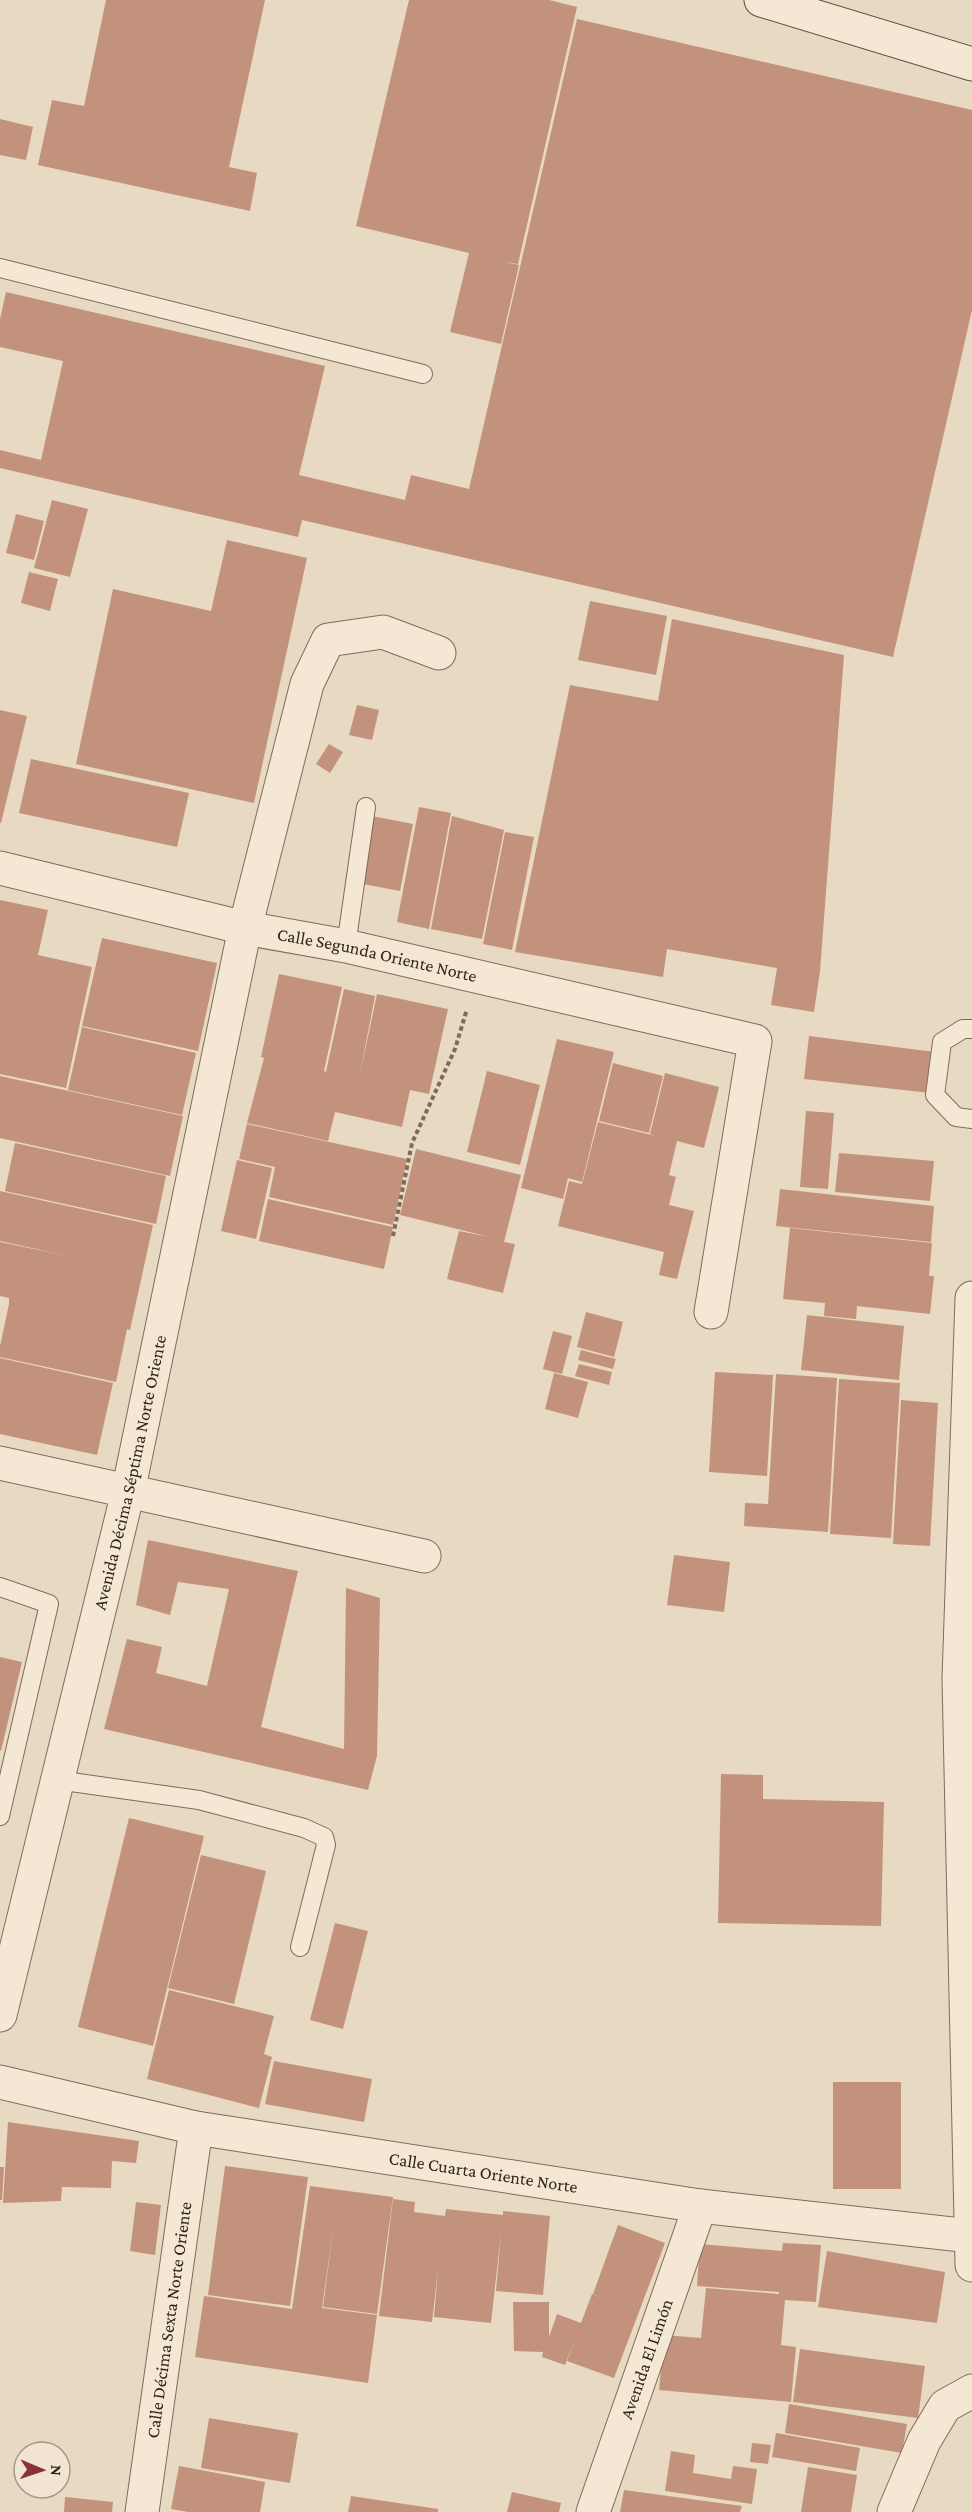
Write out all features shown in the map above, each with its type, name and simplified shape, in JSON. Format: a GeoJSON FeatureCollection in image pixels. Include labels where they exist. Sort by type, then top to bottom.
{"type":"FeatureCollection","features":[{"type":"Feature","properties":{"kind":"street"},"geometry":{"type":"LineString","coordinates":[[761,0],[972,64]]}},
{"type":"Feature","properties":{"kind":"street","name":"Avenida Décima Séptima Norte Oriente"},"geometry":{"type":"LineString","coordinates":[[0,2014],[128,1492],[245,928],[307,684],[328,639],[382,632],[439,653]]}},
{"type":"Feature","properties":{"kind":"street","name":"Calle Segunda Oriente Norte"},"geometry":{"type":"LineString","coordinates":[[0,868],[245,928],[346,946],[755,1041],[711,1312]]}},
{"type":"Feature","properties":{"kind":"street"},"geometry":{"type":"LineString","coordinates":[[972,1298],[959,1679],[972,2265]]}},
{"type":"Feature","properties":{"kind":"street"},"geometry":{"type":"LineString","coordinates":[[0,1463],[424,1556]]}},
{"type":"Feature","properties":{"kind":"street","name":"Calle Cuarta Oriente Norte"},"geometry":{"type":"LineString","coordinates":[[0,2082],[196,2128],[700,2206],[971,2236]]}},
{"type":"Feature","properties":{"kind":"street","name":"Calle Décima Sexta Norte Oriente"},"geometry":{"type":"LineString","coordinates":[[142,2512],[196,2128]]}},
{"type":"Feature","properties":{"kind":"street","name":"Avenida El Limón"},"geometry":{"type":"LineString","coordinates":[[593,2512],[700,2206]]}},
{"type":"Feature","properties":{"kind":"street"},"geometry":{"type":"LineString","coordinates":[[894,2512],[924,2441],[945,2406],[972,2391]]}},
{"type":"Feature","properties":{"kind":"lane"},"geometry":{"type":"LineString","coordinates":[[0,268],[423,374]]}},
{"type":"Feature","properties":{"kind":"lane"},"geometry":{"type":"LineString","coordinates":[[346,946],[366,807]]}},
{"type":"Feature","properties":{"kind":"lane"},"geometry":{"type":"LineString","coordinates":[[972,1029],[963,1029],[942,1042],[935,1095],[956,1117],[972,1119]]}},
{"type":"Feature","properties":{"kind":"lane"},"geometry":{"type":"LineString","coordinates":[[0,1587],[50,1604],[0,1816]]}},
{"type":"Feature","properties":{"kind":"lane"},"geometry":{"type":"LineString","coordinates":[[57,1780],[199,1800],[304,1828],[324,1837],[326,1845],[300,1947]]}},
{"type":"Feature","properties":{"kind":"path"},"geometry":{"type":"LineString","coordinates":[[393,1236],[412,1143],[455,1049],[476,976]]}},
{"type":"Feature","properties":{"kind":"building"},"geometry":{"type":"Polygon","coordinates":[[[106,0],[265,0],[229,167],[257,173],[250,211],[38,165],[52,100],[84,106],[106,0]]]}},
{"type":"Feature","properties":{"kind":"building"},"geometry":{"type":"Polygon","coordinates":[[[409,0],[549,0],[577,7],[518,264],[504,262],[519,265],[501,344],[450,332],[469,253],[356,226],[409,0]]]}},
{"type":"Feature","properties":{"kind":"building"},"geometry":{"type":"Polygon","coordinates":[[[577,19],[972,110],[972,310],[893,657],[302,520],[298,537],[0,468],[0,450],[41,460],[63,361],[0,347],[0,319],[6,292],[325,366],[299,475],[405,500],[411,475],[469,489],[577,19]]]}},
{"type":"Feature","properties":{"kind":"building"},"geometry":{"type":"Polygon","coordinates":[[[0,119],[33,127],[26,160],[0,155],[0,119]]]}},
{"type":"Feature","properties":{"kind":"building"},"geometry":{"type":"Polygon","coordinates":[[[52,500],[88,509],[70,577],[34,568],[52,500]]]}},
{"type":"Feature","properties":{"kind":"building"},"geometry":{"type":"Polygon","coordinates":[[[16,514],[44,521],[34,560],[6,553],[16,514]]]}},
{"type":"Feature","properties":{"kind":"building"},"geometry":{"type":"Polygon","coordinates":[[[227,540],[307,558],[254,803],[76,764],[113,589],[211,611],[227,540]]]}},
{"type":"Feature","properties":{"kind":"building"},"geometry":{"type":"Polygon","coordinates":[[[29,572],[58,579],[50,611],[21,603],[29,572]]]}},
{"type":"Feature","properties":{"kind":"building"},"geometry":{"type":"Polygon","coordinates":[[[590,601],[667,616],[656,675],[578,660],[590,601]]]}},
{"type":"Feature","properties":{"kind":"building"},"geometry":{"type":"Polygon","coordinates":[[[672,619],[844,655],[820,971],[814,1012],[771,1005],[777,968],[667,949],[663,977],[515,952],[570,685],[658,701],[672,619]]]}},
{"type":"Feature","properties":{"kind":"building"},"geometry":{"type":"Polygon","coordinates":[[[357,705],[379,710],[372,740],[349,735],[357,705]]]}},
{"type":"Feature","properties":{"kind":"building"},"geometry":{"type":"Polygon","coordinates":[[[0,710],[27,716],[1,823],[0,823],[0,710]]]}},
{"type":"Feature","properties":{"kind":"building"},"geometry":{"type":"Polygon","coordinates":[[[329,744],[343,752],[330,773],[316,764],[329,744]]]}},
{"type":"Feature","properties":{"kind":"building"},"geometry":{"type":"Polygon","coordinates":[[[31,759],[189,793],[177,847],[19,813],[31,759]]]}},
{"type":"Feature","properties":{"kind":"building"},"geometry":{"type":"Polygon","coordinates":[[[419,807],[451,813],[429,929],[397,922],[419,807]]]}},
{"type":"Feature","properties":{"kind":"building"},"geometry":{"type":"Polygon","coordinates":[[[372,816],[413,824],[400,891],[358,883],[372,816]]]}},
{"type":"Feature","properties":{"kind":"building"},"geometry":{"type":"Polygon","coordinates":[[[452,816],[504,830],[482,939],[431,929],[452,816]]]}},
{"type":"Feature","properties":{"kind":"building"},"geometry":{"type":"Polygon","coordinates":[[[505,832],[534,837],[512,950],[483,944],[505,832]]]}},
{"type":"Feature","properties":{"kind":"building"},"geometry":{"type":"Polygon","coordinates":[[[0,900],[48,910],[38,955],[92,967],[66,1088],[0,1074],[0,900]]]}},
{"type":"Feature","properties":{"kind":"building"},"geometry":{"type":"Polygon","coordinates":[[[102,938],[217,963],[198,1051],[82,1026],[102,938]]]}},
{"type":"Feature","properties":{"kind":"building"},"geometry":{"type":"Polygon","coordinates":[[[279,974],[342,987],[324,1071],[326,1072],[344,989],[375,996],[359,1079],[377,994],[448,1009],[429,1094],[410,1090],[402,1127],[335,1112],[328,1141],[247,1123],[264,1058],[261,1057],[279,974]]]}},
{"type":"Feature","properties":{"kind":"building"},"geometry":{"type":"Polygon","coordinates":[[[82,1027],[196,1053],[182,1115],[68,1090],[82,1027]]]}},
{"type":"Feature","properties":{"kind":"building"},"geometry":{"type":"Polygon","coordinates":[[[809,1036],[935,1052],[930,1093],[804,1079],[809,1036]]]}},
{"type":"Feature","properties":{"kind":"building"},"geometry":{"type":"Polygon","coordinates":[[[557,1039],[614,1052],[582,1182],[568,1178],[563,1199],[521,1188],[557,1039]]]}},
{"type":"Feature","properties":{"kind":"building"},"geometry":{"type":"Polygon","coordinates":[[[613,1063],[663,1076],[649,1133],[599,1121],[613,1063]]]}},
{"type":"Feature","properties":{"kind":"building"},"geometry":{"type":"Polygon","coordinates":[[[487,1071],[540,1085],[520,1165],[467,1152],[487,1071]]]}},
{"type":"Feature","properties":{"kind":"building"},"geometry":{"type":"Polygon","coordinates":[[[665,1073],[719,1087],[704,1148],[677,1141],[669,1175],[676,1177],[669,1205],[694,1211],[677,1279],[659,1275],[664,1252],[558,1226],[569,1181],[582,1184],[598,1122],[656,1136],[650,1134],[665,1073]]]}},
{"type":"Feature","properties":{"kind":"building"},"geometry":{"type":"Polygon","coordinates":[[[0,1076],[183,1116],[170,1176],[0,1138],[0,1076]]]}},
{"type":"Feature","properties":{"kind":"building"},"geometry":{"type":"Polygon","coordinates":[[[806,1111],[834,1113],[828,1189],[800,1187],[806,1111]]]}},
{"type":"Feature","properties":{"kind":"building"},"geometry":{"type":"Polygon","coordinates":[[[247,1124],[407,1159],[393,1225],[269,1197],[275,1167],[239,1159],[247,1124]]]}},
{"type":"Feature","properties":{"kind":"building"},"geometry":{"type":"Polygon","coordinates":[[[15,1143],[166,1176],[156,1224],[5,1191],[15,1143]]]}},
{"type":"Feature","properties":{"kind":"building"},"geometry":{"type":"Polygon","coordinates":[[[416,1149],[521,1175],[504,1242],[515,1244],[503,1293],[447,1279],[459,1231],[490,1237],[400,1215],[416,1149]]]}},
{"type":"Feature","properties":{"kind":"building"},"geometry":{"type":"Polygon","coordinates":[[[839,1153],[934,1161],[930,1201],[835,1192],[839,1153]]]}},
{"type":"Feature","properties":{"kind":"building"},"geometry":{"type":"Polygon","coordinates":[[[237,1160],[272,1168],[256,1239],[221,1231],[237,1160]]]}},
{"type":"Feature","properties":{"kind":"building"},"geometry":{"type":"Polygon","coordinates":[[[780,1189],[934,1206],[931,1242],[776,1226],[780,1189]]]}},
{"type":"Feature","properties":{"kind":"building"},"geometry":{"type":"Polygon","coordinates":[[[0,1191],[153,1225],[116,1382],[0,1357],[9,1298],[0,1296],[0,1242],[68,1256],[0,1241],[0,1191]]]}},
{"type":"Feature","properties":{"kind":"building"},"geometry":{"type":"Polygon","coordinates":[[[268,1199],[393,1227],[384,1269],[259,1241],[268,1199]]]}},
{"type":"Feature","properties":{"kind":"building"},"geometry":{"type":"Polygon","coordinates":[[[790,1228],[932,1243],[929,1276],[934,1276],[930,1314],[857,1306],[856,1319],[824,1316],[825,1303],[783,1299],[790,1228]]]}},
{"type":"Feature","properties":{"kind":"building"},"geometry":{"type":"Polygon","coordinates":[[[586,1312],[623,1322],[614,1357],[577,1347],[586,1312]]]}},
{"type":"Feature","properties":{"kind":"building"},"geometry":{"type":"Polygon","coordinates":[[[807,1315],[904,1326],[899,1380],[801,1370],[807,1315]]]}},
{"type":"Feature","properties":{"kind":"building"},"geometry":{"type":"Polygon","coordinates":[[[553,1331],[572,1336],[562,1374],[543,1369],[553,1331]]]}},
{"type":"Feature","properties":{"kind":"building"},"geometry":{"type":"Polygon","coordinates":[[[581,1350],[616,1359],[613,1369],[578,1360],[581,1350]]]}},
{"type":"Feature","properties":{"kind":"building"},"geometry":{"type":"Polygon","coordinates":[[[0,1358],[113,1383],[97,1455],[0,1434],[0,1358]]]}},
{"type":"Feature","properties":{"kind":"building"},"geometry":{"type":"Polygon","coordinates":[[[579,1364],[612,1372],[609,1385],[575,1376],[579,1364]]]}},
{"type":"Feature","properties":{"kind":"building"},"geometry":{"type":"Polygon","coordinates":[[[715,1372],[773,1375],[767,1476],[709,1472],[715,1372]]]}},
{"type":"Feature","properties":{"kind":"building"},"geometry":{"type":"Polygon","coordinates":[[[554,1373],[588,1382],[578,1418],[545,1409],[554,1373]]]}},
{"type":"Feature","properties":{"kind":"building"},"geometry":{"type":"Polygon","coordinates":[[[776,1374],[837,1378],[828,1532],[744,1526],[745,1503],[768,1504],[776,1374]]]}},
{"type":"Feature","properties":{"kind":"building"},"geometry":{"type":"Polygon","coordinates":[[[839,1379],[900,1383],[891,1538],[830,1534],[839,1379]]]}},
{"type":"Feature","properties":{"kind":"building"},"geometry":{"type":"Polygon","coordinates":[[[901,1400],[938,1403],[930,1546],[893,1544],[901,1400]]]}},
{"type":"Feature","properties":{"kind":"building"},"geometry":{"type":"Polygon","coordinates":[[[148,1540],[298,1571],[261,1727],[344,1749],[346,1588],[380,1598],[377,1756],[368,1790],[104,1729],[127,1639],[162,1647],[156,1673],[207,1686],[229,1589],[178,1582],[170,1615],[136,1605],[148,1540]]]}},
{"type":"Feature","properties":{"kind":"building"},"geometry":{"type":"Polygon","coordinates":[[[674,1555],[730,1562],[724,1612],[667,1605],[674,1555]]]}},
{"type":"Feature","properties":{"kind":"building"},"geometry":{"type":"Polygon","coordinates":[[[0,1657],[22,1662],[1,1751],[0,1750],[0,1657]]]}},
{"type":"Feature","properties":{"kind":"building"},"geometry":{"type":"Polygon","coordinates":[[[721,1774],[763,1775],[763,1799],[884,1802],[881,1926],[718,1923],[721,1774]]]}},
{"type":"Feature","properties":{"kind":"building"},"geometry":{"type":"Polygon","coordinates":[[[129,1818],[204,1836],[153,2046],[78,2027],[129,1818]]]}},
{"type":"Feature","properties":{"kind":"building"},"geometry":{"type":"Polygon","coordinates":[[[201,1855],[266,1871],[234,2004],[168,1988],[201,1855]]]}},
{"type":"Feature","properties":{"kind":"building"},"geometry":{"type":"Polygon","coordinates":[[[335,1923],[368,1931],[343,2029],[310,2020],[335,1923]]]}},
{"type":"Feature","properties":{"kind":"building"},"geometry":{"type":"Polygon","coordinates":[[[169,1990],[274,2016],[264,2054],[272,2057],[259,2108],[147,2079],[169,1990]]]}},
{"type":"Feature","properties":{"kind":"building"},"geometry":{"type":"Polygon","coordinates":[[[274,2061],[372,2079],[364,2122],[265,2104],[274,2061]]]}},
{"type":"Feature","properties":{"kind":"building"},"geometry":{"type":"Polygon","coordinates":[[[833,2082],[901,2082],[901,2189],[833,2189],[833,2082]]]}},
{"type":"Feature","properties":{"kind":"building"},"geometry":{"type":"Polygon","coordinates":[[[8,2122],[139,2141],[136,2163],[112,2161],[111,2188],[62,2187],[61,2201],[3,2203],[8,2122]]]}},
{"type":"Feature","properties":{"kind":"building"},"geometry":{"type":"Polygon","coordinates":[[[225,2166],[308,2177],[290,2306],[208,2295],[225,2166]]]}},
{"type":"Feature","properties":{"kind":"building"},"geometry":{"type":"Polygon","coordinates":[[[0,2167],[4,2167],[2,2200],[0,2200],[0,2167]]]}},
{"type":"Feature","properties":{"kind":"building"},"geometry":{"type":"Polygon","coordinates":[[[310,2186],[393,2197],[377,2314],[323,2307],[334,2223],[322,2308],[377,2315],[368,2383],[195,2357],[204,2296],[292,2309],[310,2186]]]}},
{"type":"Feature","properties":{"kind":"building"},"geometry":{"type":"Polygon","coordinates":[[[393,2199],[415,2202],[414,2212],[445,2216],[446,2209],[503,2215],[503,2211],[550,2216],[543,2295],[496,2291],[501,2233],[491,2323],[434,2317],[438,2270],[432,2322],[379,2316],[393,2199]]]}},
{"type":"Feature","properties":{"kind":"building"},"geometry":{"type":"Polygon","coordinates":[[[136,2202],[161,2205],[155,2255],[130,2251],[136,2202]]]}},
{"type":"Feature","properties":{"kind":"building"},"geometry":{"type":"Polygon","coordinates":[[[618,2225],[665,2243],[614,2378],[567,2361],[576,2336],[565,2365],[542,2357],[543,2352],[514,2351],[513,2302],[549,2302],[549,2337],[557,2314],[581,2323],[592,2294],[604,2299],[593,2294],[618,2225]]]}},
{"type":"Feature","properties":{"kind":"building"},"geometry":{"type":"Polygon","coordinates":[[[783,2243],[821,2245],[816,2302],[785,2300],[781,2345],[796,2347],[791,2402],[659,2390],[664,2335],[701,2338],[706,2288],[779,2294],[779,2292],[697,2286],[700,2244],[782,2251],[783,2243]]]}},
{"type":"Feature","properties":{"kind":"building"},"geometry":{"type":"Polygon","coordinates":[[[827,2251],[945,2272],[937,2323],[818,2307],[827,2251]]]}},
{"type":"Feature","properties":{"kind":"building"},"geometry":{"type":"Polygon","coordinates":[[[800,2349],[925,2366],[918,2418],[793,2402],[800,2349]]]}},
{"type":"Feature","properties":{"kind":"building"},"geometry":{"type":"Polygon","coordinates":[[[789,2404],[907,2424],[902,2453],[785,2433],[789,2404]]]}},
{"type":"Feature","properties":{"kind":"building"},"geometry":{"type":"Polygon","coordinates":[[[209,2418],[298,2433],[290,2483],[201,2468],[209,2418]]]}},
{"type":"Feature","properties":{"kind":"building"},"geometry":{"type":"Polygon","coordinates":[[[776,2433],[860,2448],[856,2471],[772,2457],[776,2433]]]}},
{"type":"Feature","properties":{"kind":"building"},"geometry":{"type":"Polygon","coordinates":[[[752,2443],[771,2445],[768,2464],[750,2462],[752,2443]]]}},
{"type":"Feature","properties":{"kind":"building"},"geometry":{"type":"Polygon","coordinates":[[[671,2451],[695,2455],[693,2473],[731,2479],[733,2466],[757,2469],[752,2504],[665,2491],[671,2451]]]}},
{"type":"Feature","properties":{"kind":"building"},"geometry":{"type":"Polygon","coordinates":[[[179,2466],[265,2482],[260,2512],[188,2512],[171,2509],[179,2466]]]}},
{"type":"Feature","properties":{"kind":"building"},"geometry":{"type":"Polygon","coordinates":[[[808,2467],[857,2475],[851,2512],[801,2512],[808,2467]]]}},
{"type":"Feature","properties":{"kind":"building"},"geometry":{"type":"Polygon","coordinates":[[[624,2490],[742,2506],[740,2512],[620,2512],[624,2490]]]}},
{"type":"Feature","properties":{"kind":"building"},"geometry":{"type":"Polygon","coordinates":[[[512,2492],[561,2503],[559,2512],[507,2512],[512,2492]]]}},
{"type":"Feature","properties":{"kind":"building"},"geometry":{"type":"Polygon","coordinates":[[[351,2496],[438,2509],[438,2512],[348,2512],[351,2496]]]}},
{"type":"Feature","properties":{"kind":"building"},"geometry":{"type":"Polygon","coordinates":[[[72,2498],[113,2502],[112,2512],[64,2512],[65,2500],[72,2500],[72,2498]]]}}]}
